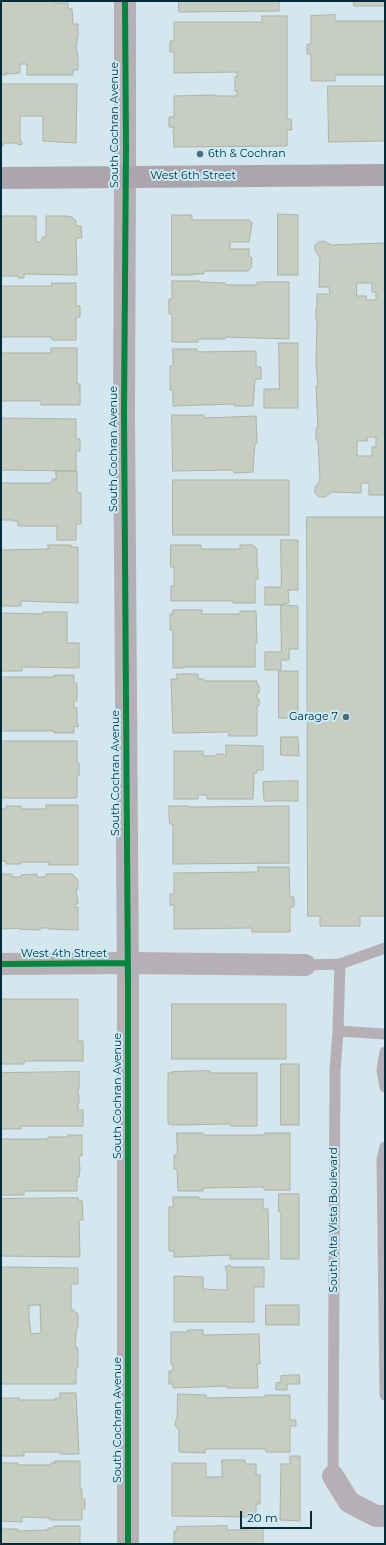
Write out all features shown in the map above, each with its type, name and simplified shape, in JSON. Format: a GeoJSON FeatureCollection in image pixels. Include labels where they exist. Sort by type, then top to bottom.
{"type":"FeatureCollection","features":[{"type":"Feature","properties":{"kind":"main road","name":"West 6th Street"},"geometry":{"type":"LineString","coordinates":[[1,178],[385,175]]}},
{"type":"Feature","properties":{"kind":"street","name":"South Cochran Avenue"},"geometry":{"type":"LineString","coordinates":[[125,1],[124,414],[128,963],[128,1544]]}},
{"type":"Feature","properties":{"kind":"street","name":"West 4th Street"},"geometry":{"type":"LineString","coordinates":[[1,964],[128,963],[305,965]]}},
{"type":"Feature","properties":{"kind":"street"},"geometry":{"type":"LineString","coordinates":[[333,1476],[349,1502],[376,1516],[385,1516]]}},
{"type":"Feature","properties":{"kind":"lane","name":"West 4th Street"},"geometry":{"type":"LineString","coordinates":[[305,965],[340,964],[385,948]]}},
{"type":"Feature","properties":{"kind":"lane","name":"South Alta Vista Boulevard"},"geometry":{"type":"LineString","coordinates":[[333,1476],[335,1071],[340,964]]}},
{"type":"Feature","properties":{"kind":"lane"},"geometry":{"type":"LineString","coordinates":[[338,1031],[385,1034]]}},
{"type":"Feature","properties":{"kind":"lane"},"geometry":{"type":"LineString","coordinates":[[385,1052],[382,1070],[385,1087]]}},
{"type":"Feature","properties":{"kind":"lane"},"geometry":{"type":"LineString","coordinates":[[385,1147],[382,1160],[385,1395]]}},
{"type":"Feature","properties":{"kind":"building"},"geometry":{"type":"Polygon","coordinates":[[[1,1],[55,1],[55,3],[68,3],[68,8],[72,9],[73,24],[78,24],[78,38],[76,43],[78,70],[73,70],[73,75],[27,75],[27,64],[20,64],[20,73],[7,74],[6,72],[6,75],[1,75],[1,1]]]}},
{"type":"Feature","properties":{"kind":"building"},"geometry":{"type":"Polygon","coordinates":[[[179,1],[279,1],[279,11],[179,12],[179,1]]]}},
{"type":"Feature","properties":{"kind":"building"},"geometry":{"type":"Polygon","coordinates":[[[354,1],[385,1],[385,6],[354,6],[354,1]]]}},
{"type":"Feature","properties":{"kind":"building"},"geometry":{"type":"Polygon","coordinates":[[[335,15],[335,21],[385,21],[385,75],[335,75],[335,81],[311,81],[311,54],[307,54],[307,44],[311,44],[311,16],[335,15]]]}},
{"type":"Feature","properties":{"kind":"building"},"geometry":{"type":"Polygon","coordinates":[[[262,16],[287,16],[287,119],[291,119],[292,130],[287,130],[287,146],[174,147],[174,127],[169,127],[169,117],[174,117],[174,96],[237,96],[237,91],[235,91],[235,77],[237,77],[237,72],[174,73],[174,52],[170,52],[170,41],[174,41],[174,22],[262,22],[262,16]]]}},
{"type":"Feature","properties":{"kind":"building"},"geometry":{"type":"Polygon","coordinates":[[[1,84],[77,84],[76,143],[43,141],[43,116],[20,116],[20,138],[22,144],[3,143],[3,146],[1,146],[1,84]]]}},
{"type":"Feature","properties":{"kind":"building"},"geometry":{"type":"Polygon","coordinates":[[[328,86],[385,86],[385,141],[329,142],[328,86]]]}},
{"type":"Feature","properties":{"kind":"building"},"geometry":{"type":"Polygon","coordinates":[[[278,214],[298,215],[298,275],[278,275],[278,214]]]}},
{"type":"Feature","properties":{"kind":"building"},"geometry":{"type":"Polygon","coordinates":[[[172,215],[192,215],[192,220],[249,220],[252,223],[249,242],[230,242],[230,249],[249,249],[249,256],[252,258],[251,268],[248,271],[204,271],[204,274],[172,275],[172,215]]]}},
{"type":"Feature","properties":{"kind":"building"},"geometry":{"type":"Polygon","coordinates":[[[1,216],[36,216],[36,242],[42,242],[42,237],[46,237],[46,216],[72,217],[76,221],[76,226],[81,226],[82,238],[76,238],[77,275],[24,274],[24,278],[18,278],[18,276],[1,276],[1,216]]]}},
{"type":"Feature","properties":{"kind":"building"},"geometry":{"type":"Polygon","coordinates":[[[324,241],[331,245],[385,243],[385,495],[369,495],[369,483],[361,483],[361,493],[332,492],[325,497],[319,497],[315,493],[315,487],[320,481],[318,440],[316,440],[316,428],[318,428],[316,386],[318,386],[316,362],[316,307],[317,294],[330,294],[329,287],[319,287],[320,258],[315,250],[315,245],[324,241]],[[357,283],[357,296],[366,296],[366,300],[376,300],[376,292],[372,292],[372,283],[357,283]],[[367,437],[367,441],[357,441],[357,456],[372,456],[372,447],[376,447],[376,437],[367,437]]]}},
{"type":"Feature","properties":{"kind":"building"},"geometry":{"type":"Polygon","coordinates":[[[172,281],[200,281],[225,283],[225,285],[257,285],[257,282],[289,282],[289,339],[225,337],[225,339],[198,339],[198,342],[172,342],[172,314],[169,314],[169,299],[172,299],[172,281]]]}},
{"type":"Feature","properties":{"kind":"building"},"geometry":{"type":"Polygon","coordinates":[[[52,283],[76,283],[76,306],[80,306],[80,317],[76,317],[76,340],[52,340],[52,337],[1,337],[1,286],[52,286],[52,283]]]}},
{"type":"Feature","properties":{"kind":"building"},"geometry":{"type":"Polygon","coordinates":[[[279,343],[298,343],[298,408],[264,408],[264,389],[279,389],[279,343]]]}},
{"type":"Feature","properties":{"kind":"building"},"geometry":{"type":"Polygon","coordinates":[[[51,348],[77,348],[77,384],[80,384],[80,405],[41,405],[41,401],[1,401],[1,353],[51,353],[51,348]]]}},
{"type":"Feature","properties":{"kind":"building"},"geometry":{"type":"Polygon","coordinates":[[[173,349],[197,349],[197,352],[256,351],[256,367],[261,367],[261,379],[255,379],[253,406],[234,406],[234,404],[173,406],[173,390],[170,390],[170,366],[173,366],[173,349]]]}},
{"type":"Feature","properties":{"kind":"building"},"geometry":{"type":"Polygon","coordinates":[[[172,415],[204,415],[204,418],[256,416],[257,443],[255,443],[253,472],[234,473],[234,470],[173,471],[172,415]]]}},
{"type":"Feature","properties":{"kind":"building"},"geometry":{"type":"Polygon","coordinates":[[[1,418],[76,419],[76,439],[80,439],[80,451],[76,451],[76,471],[1,470],[1,418]]]}},
{"type":"Feature","properties":{"kind":"building"},"geometry":{"type":"Polygon","coordinates":[[[56,471],[77,471],[77,492],[81,493],[81,524],[76,524],[76,540],[57,540],[57,526],[18,526],[18,521],[1,520],[1,483],[52,483],[52,479],[56,479],[56,471]]]}},
{"type":"Feature","properties":{"kind":"building"},"geometry":{"type":"Polygon","coordinates":[[[173,480],[289,480],[289,535],[173,535],[173,480]]]}},
{"type":"Feature","properties":{"kind":"building","name":"Garage 7"},"geometry":{"type":"Polygon","coordinates":[[[307,517],[385,517],[385,916],[360,916],[360,926],[320,926],[320,916],[308,916],[307,517]]]}},
{"type":"Feature","properties":{"kind":"building"},"geometry":{"type":"Polygon","coordinates":[[[281,540],[298,540],[298,590],[288,590],[289,603],[283,605],[265,605],[265,587],[281,587],[281,540]]]}},
{"type":"Feature","properties":{"kind":"building"},"geometry":{"type":"Polygon","coordinates":[[[48,545],[71,545],[71,547],[78,547],[78,603],[21,601],[21,606],[1,606],[1,550],[48,549],[48,545]]]}},
{"type":"Feature","properties":{"kind":"building"},"geometry":{"type":"Polygon","coordinates":[[[171,545],[201,545],[201,549],[240,549],[240,545],[253,545],[257,549],[258,567],[258,579],[255,579],[255,603],[233,603],[233,601],[171,601],[171,586],[174,586],[174,567],[171,567],[171,545]]]}},
{"type":"Feature","properties":{"kind":"building"},"geometry":{"type":"Polygon","coordinates":[[[281,605],[298,606],[298,649],[289,649],[289,660],[281,660],[281,670],[265,670],[265,652],[281,652],[281,605]]]}},
{"type":"Feature","properties":{"kind":"building"},"geometry":{"type":"Polygon","coordinates":[[[173,610],[202,610],[202,614],[240,614],[240,611],[256,611],[257,643],[255,643],[255,667],[173,668],[173,630],[170,630],[170,614],[173,614],[173,610]]]}},
{"type":"Feature","properties":{"kind":"building"},"geometry":{"type":"Polygon","coordinates":[[[43,612],[67,612],[67,643],[79,643],[79,668],[22,667],[22,671],[1,671],[1,613],[43,614],[43,612]]]}},
{"type":"Feature","properties":{"kind":"building"},"geometry":{"type":"Polygon","coordinates":[[[279,671],[298,671],[298,718],[279,718],[279,671]]]}},
{"type":"Feature","properties":{"kind":"building"},"geometry":{"type":"Polygon","coordinates":[[[177,674],[198,674],[198,679],[204,679],[204,681],[257,681],[257,685],[259,685],[257,699],[259,699],[259,706],[257,706],[257,736],[229,736],[228,732],[173,733],[171,679],[177,679],[177,674]]]}},
{"type":"Feature","properties":{"kind":"building"},"geometry":{"type":"Polygon","coordinates":[[[54,675],[74,675],[74,683],[77,683],[77,701],[74,701],[74,708],[77,708],[77,722],[79,726],[74,726],[74,733],[54,733],[54,731],[1,731],[1,677],[54,677],[54,675]]]}},
{"type":"Feature","properties":{"kind":"building"},"geometry":{"type":"Polygon","coordinates":[[[281,737],[298,737],[299,756],[281,755],[281,737]]]}},
{"type":"Feature","properties":{"kind":"building"},"geometry":{"type":"Polygon","coordinates":[[[1,741],[77,741],[77,763],[79,763],[79,776],[77,776],[77,798],[1,798],[1,741]]]}},
{"type":"Feature","properties":{"kind":"building"},"geometry":{"type":"Polygon","coordinates":[[[226,745],[263,746],[263,770],[257,770],[257,773],[254,773],[253,799],[207,799],[207,795],[198,795],[198,799],[174,799],[174,751],[203,751],[203,756],[223,754],[226,756],[226,745]]]}},
{"type":"Feature","properties":{"kind":"building"},"geometry":{"type":"Polygon","coordinates":[[[298,781],[298,801],[264,801],[263,782],[298,781]]]}},
{"type":"Feature","properties":{"kind":"building"},"geometry":{"type":"Polygon","coordinates":[[[46,805],[78,805],[78,865],[49,865],[49,862],[21,862],[21,864],[6,864],[6,861],[1,861],[1,809],[6,809],[6,806],[21,806],[21,809],[46,809],[46,805]]]}},
{"type":"Feature","properties":{"kind":"building"},"geometry":{"type":"Polygon","coordinates":[[[169,806],[289,806],[289,863],[173,864],[173,824],[170,824],[169,806]]]}},
{"type":"Feature","properties":{"kind":"building"},"geometry":{"type":"Polygon","coordinates":[[[258,867],[289,867],[290,897],[294,897],[294,907],[290,907],[290,932],[252,932],[252,928],[174,929],[174,905],[170,905],[170,894],[174,894],[174,873],[258,872],[258,867]]]}},
{"type":"Feature","properties":{"kind":"building"},"geometry":{"type":"Polygon","coordinates":[[[1,874],[12,874],[12,877],[21,877],[21,875],[37,874],[37,877],[46,877],[46,874],[72,874],[78,880],[78,889],[76,889],[78,904],[75,904],[75,907],[78,907],[78,930],[49,928],[40,928],[40,930],[19,928],[1,929],[1,874]]]}},
{"type":"Feature","properties":{"kind":"building"},"geometry":{"type":"Polygon","coordinates":[[[1,999],[78,999],[78,1041],[83,1041],[83,1061],[24,1061],[24,1064],[1,1064],[1,999]]]}},
{"type":"Feature","properties":{"kind":"building"},"geometry":{"type":"Polygon","coordinates":[[[172,1004],[286,1004],[286,1059],[172,1059],[172,1004]]]}},
{"type":"Feature","properties":{"kind":"building"},"geometry":{"type":"Polygon","coordinates":[[[281,1064],[299,1064],[299,1125],[281,1125],[281,1064]]]}},
{"type":"Feature","properties":{"kind":"building"},"geometry":{"type":"Polygon","coordinates":[[[210,1071],[210,1073],[257,1073],[257,1126],[231,1126],[231,1124],[168,1124],[168,1073],[210,1071]]]}},
{"type":"Feature","properties":{"kind":"building"},"geometry":{"type":"Polygon","coordinates":[[[79,1072],[78,1110],[83,1110],[83,1126],[21,1126],[21,1129],[1,1129],[1,1073],[79,1072]]]}},
{"type":"Feature","properties":{"kind":"building"},"geometry":{"type":"Polygon","coordinates":[[[177,1133],[203,1133],[204,1135],[264,1135],[265,1133],[290,1133],[290,1190],[264,1190],[264,1187],[203,1188],[203,1191],[178,1191],[177,1169],[174,1169],[174,1155],[177,1155],[177,1133]]]}},
{"type":"Feature","properties":{"kind":"building"},"geometry":{"type":"Polygon","coordinates":[[[68,1135],[82,1135],[82,1156],[79,1156],[80,1170],[79,1177],[77,1177],[77,1191],[24,1191],[24,1195],[1,1195],[1,1139],[48,1139],[48,1137],[68,1137],[68,1135]]]}},
{"type":"Feature","properties":{"kind":"building"},"geometry":{"type":"Polygon","coordinates":[[[279,1194],[299,1194],[299,1259],[281,1259],[281,1212],[279,1212],[279,1194]]]}},
{"type":"Feature","properties":{"kind":"building"},"geometry":{"type":"Polygon","coordinates":[[[173,1197],[199,1197],[199,1199],[263,1199],[263,1209],[268,1209],[269,1259],[230,1259],[230,1255],[174,1257],[174,1251],[169,1251],[169,1207],[173,1207],[173,1197]]]}},
{"type":"Feature","properties":{"kind":"building"},"geometry":{"type":"Polygon","coordinates":[[[78,1198],[79,1201],[82,1200],[83,1220],[79,1220],[80,1257],[1,1256],[1,1199],[78,1198]]]}},
{"type":"Feature","properties":{"kind":"building"},"geometry":{"type":"Polygon","coordinates":[[[230,1265],[232,1267],[264,1267],[264,1287],[254,1287],[254,1322],[174,1322],[174,1276],[203,1277],[203,1289],[227,1290],[227,1271],[225,1267],[230,1265]]]}},
{"type":"Feature","properties":{"kind":"building"},"geometry":{"type":"Polygon","coordinates":[[[1,1267],[78,1268],[78,1284],[71,1284],[71,1310],[78,1314],[78,1327],[75,1343],[76,1348],[78,1348],[76,1384],[1,1384],[1,1267]],[[40,1305],[29,1306],[31,1334],[41,1333],[40,1305]]]}},
{"type":"Feature","properties":{"kind":"building"},"geometry":{"type":"Polygon","coordinates":[[[266,1305],[299,1305],[299,1325],[266,1325],[266,1305]]]}},
{"type":"Feature","properties":{"kind":"building"},"geometry":{"type":"Polygon","coordinates":[[[188,1330],[203,1330],[203,1335],[259,1334],[260,1364],[257,1364],[258,1388],[227,1388],[227,1386],[173,1388],[173,1384],[169,1384],[169,1371],[173,1371],[173,1364],[171,1364],[171,1332],[188,1332],[188,1330]]]}},
{"type":"Feature","properties":{"kind":"building"},"geometry":{"type":"Polygon","coordinates":[[[299,1375],[300,1384],[287,1384],[287,1390],[276,1390],[276,1383],[281,1382],[281,1376],[299,1375]]]}},
{"type":"Feature","properties":{"kind":"building"},"geometry":{"type":"Polygon","coordinates":[[[60,1393],[76,1393],[79,1454],[60,1454],[60,1452],[24,1452],[24,1456],[1,1456],[1,1398],[19,1398],[19,1400],[55,1400],[55,1398],[60,1398],[60,1393]]]}},
{"type":"Feature","properties":{"kind":"building"},"geometry":{"type":"Polygon","coordinates":[[[178,1394],[206,1395],[206,1398],[290,1395],[290,1420],[296,1420],[296,1426],[290,1426],[290,1452],[266,1452],[266,1449],[205,1449],[205,1453],[179,1452],[179,1430],[175,1424],[177,1417],[178,1394]]]}},
{"type":"Feature","properties":{"kind":"building"},"geometry":{"type":"Polygon","coordinates":[[[290,1456],[300,1456],[300,1521],[280,1520],[281,1464],[290,1464],[290,1456]]]}},
{"type":"Feature","properties":{"kind":"building"},"geometry":{"type":"Polygon","coordinates":[[[222,1460],[245,1460],[245,1464],[256,1464],[256,1475],[260,1475],[260,1504],[256,1504],[256,1517],[172,1516],[172,1463],[206,1463],[206,1477],[222,1477],[222,1460]]]}},
{"type":"Feature","properties":{"kind":"building"},"geometry":{"type":"Polygon","coordinates":[[[55,1461],[80,1461],[80,1489],[82,1489],[82,1499],[85,1499],[85,1509],[82,1509],[82,1520],[50,1520],[50,1518],[22,1517],[22,1522],[1,1521],[1,1463],[18,1463],[18,1465],[51,1465],[51,1463],[55,1463],[55,1461]]]}},
{"type":"Feature","properties":{"kind":"building"},"geometry":{"type":"Polygon","coordinates":[[[54,1526],[80,1526],[80,1544],[1,1544],[1,1529],[18,1529],[18,1531],[48,1530],[48,1528],[54,1528],[54,1526]]]}},
{"type":"Feature","properties":{"kind":"building"},"geometry":{"type":"Polygon","coordinates":[[[227,1526],[227,1530],[263,1528],[263,1544],[174,1544],[174,1531],[177,1531],[177,1527],[227,1526]]]}},
{"type":"Feature","properties":{"kind":"cycle path"},"geometry":{"type":"LineString","coordinates":[[125,1],[126,149],[124,414],[128,986],[128,1544]]}},
{"type":"Feature","properties":{"kind":"cycle path"},"geometry":{"type":"LineString","coordinates":[[1,964],[128,963]]}},
{"type":"Feature","properties":{"kind":"place","name":"6th & Cochran"},"geometry":{"type":"Point","coordinates":[200,154]}},
{"type":"Feature","properties":{"kind":"place","name":"Garage 7"},"geometry":{"type":"Point","coordinates":[346,717]}}]}
